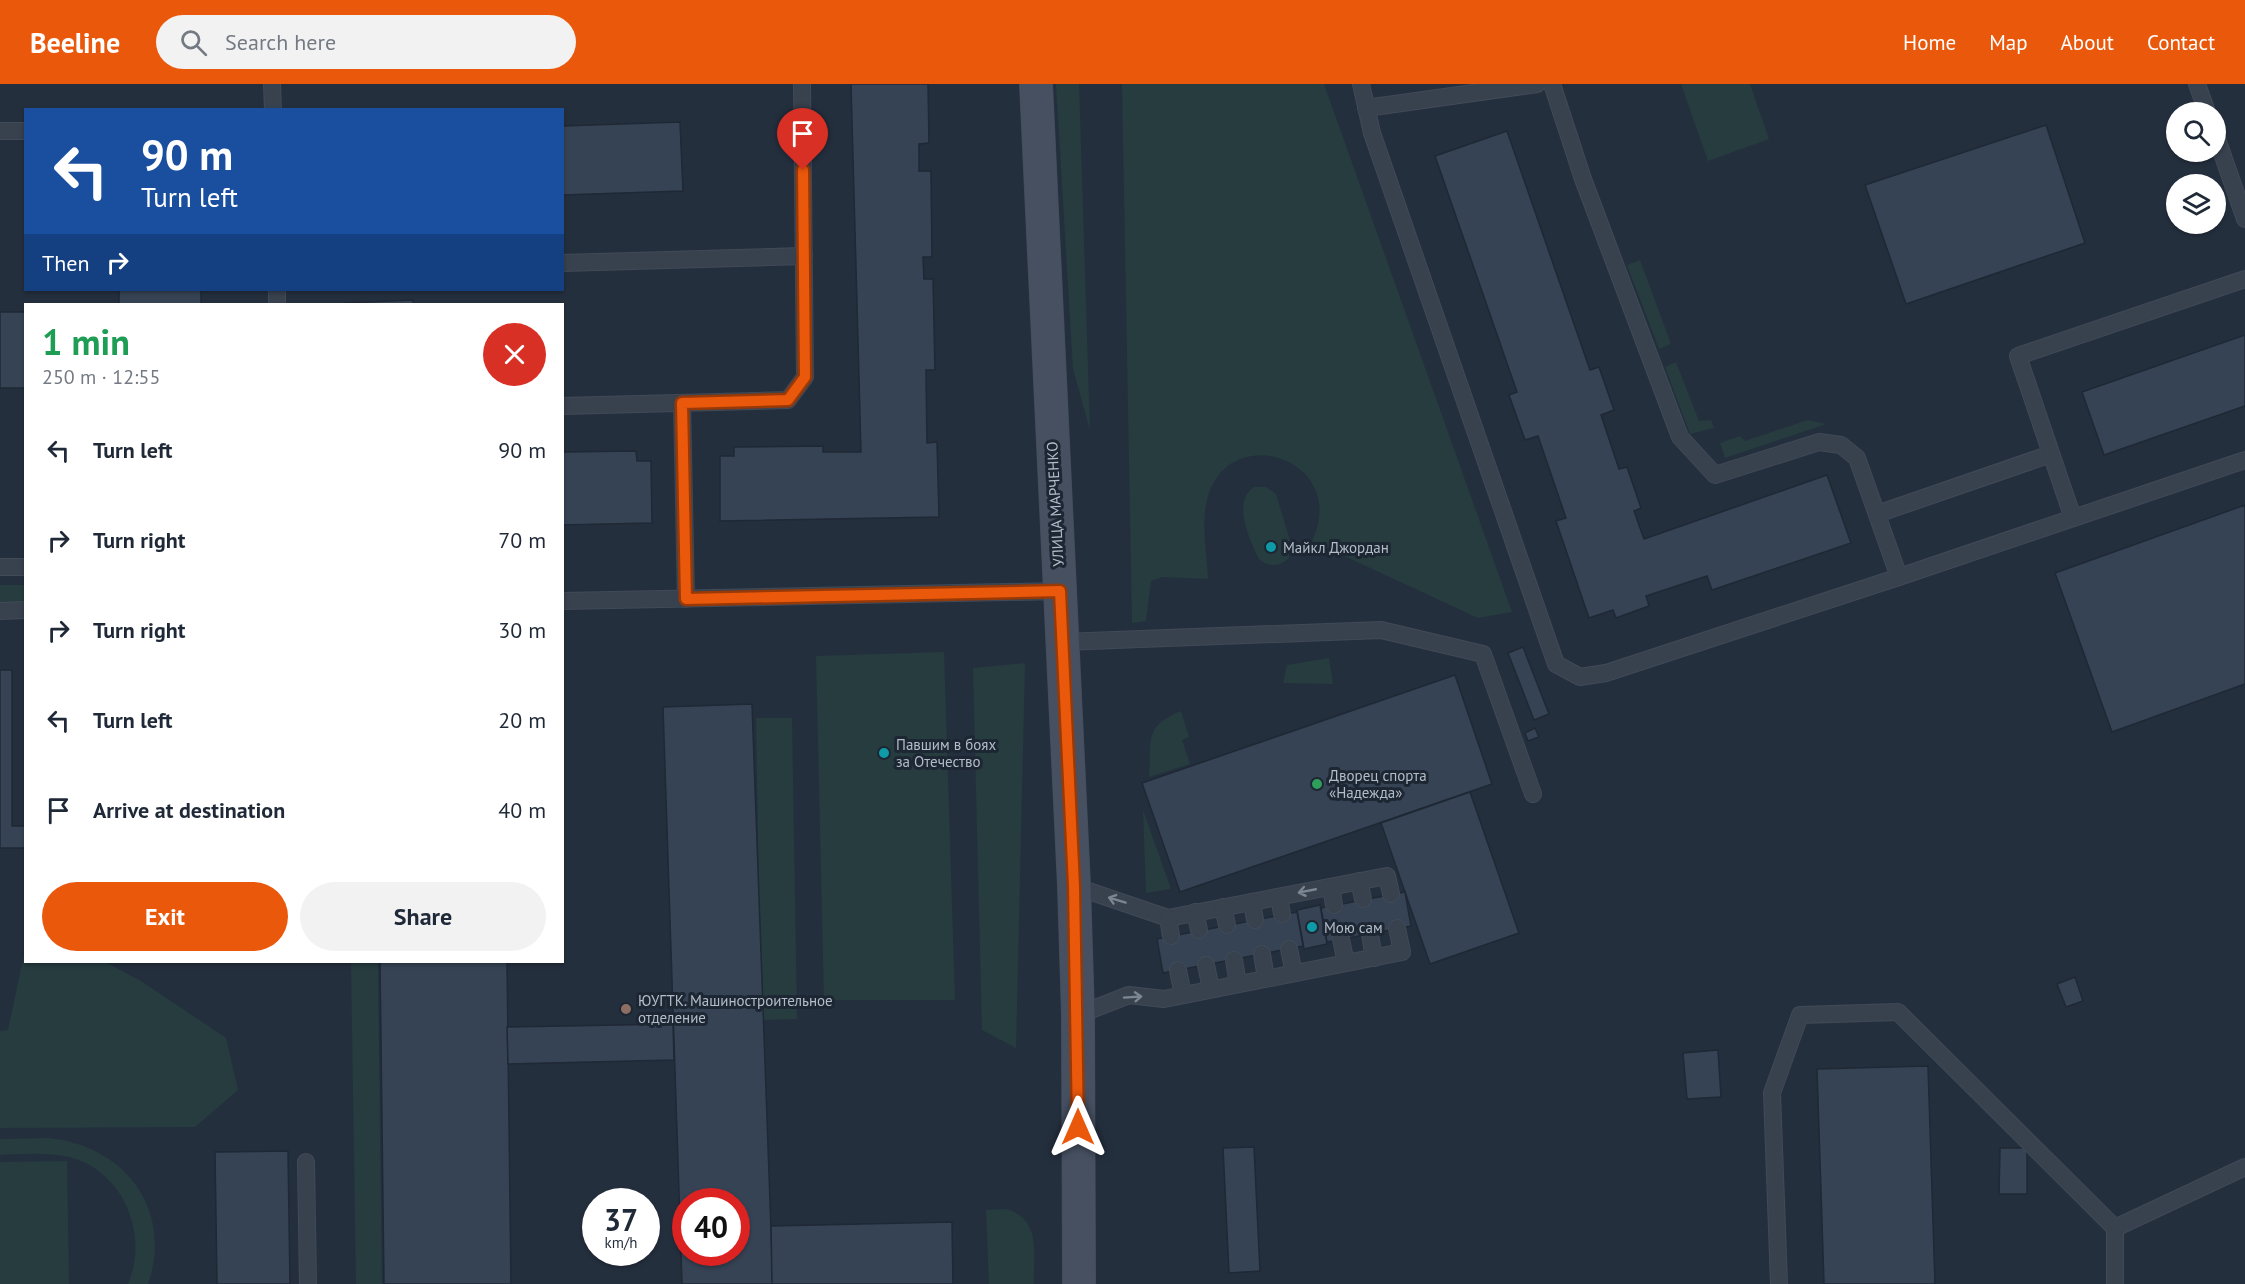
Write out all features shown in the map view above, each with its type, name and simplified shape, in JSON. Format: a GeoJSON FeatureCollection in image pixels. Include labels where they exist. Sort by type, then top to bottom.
{"type":"FeatureCollection","features":[{"type":"Feature","properties":{"kind":"street","name":"УЛИЦА МАРЧЕНКО"},"geometry":{"type":"LineString","coordinates":[[1036,84],[1074,886],[1078,1015],[1078,1284]]}},
{"type":"Feature","properties":{"kind":"lane"},"geometry":{"type":"LineString","coordinates":[[272,84],[273,108]]}},
{"type":"Feature","properties":{"kind":"lane"},"geometry":{"type":"LineString","coordinates":[[564,406],[788,400],[805,377],[802,84]]}},
{"type":"Feature","properties":{"kind":"lane"},"geometry":{"type":"LineString","coordinates":[[1360,84],[1372,133],[1556,664],[1580,676],[1606,673],[2245,460]]}},
{"type":"Feature","properties":{"kind":"lane"},"geometry":{"type":"LineString","coordinates":[[1552,84],[1583,179],[1680,437],[1715,475],[1819,442],[1841,445],[1857,458],[1899,577]]}},
{"type":"Feature","properties":{"kind":"lane"},"geometry":{"type":"LineString","coordinates":[[2197,84],[2203,102]]}},
{"type":"Feature","properties":{"kind":"lane"},"geometry":{"type":"LineString","coordinates":[[1366,108],[1527,85]]}},
{"type":"Feature","properties":{"kind":"lane"},"geometry":{"type":"LineString","coordinates":[[0,131],[24,131]]}},
{"type":"Feature","properties":{"kind":"lane"},"geometry":{"type":"LineString","coordinates":[[2225,162],[2245,219]]}},
{"type":"Feature","properties":{"kind":"lane"},"geometry":{"type":"LineString","coordinates":[[564,263],[804,256]]}},
{"type":"Feature","properties":{"kind":"lane"},"geometry":{"type":"LineString","coordinates":[[2073,518],[2018,356],[2245,279]]}},
{"type":"Feature","properties":{"kind":"lane"},"geometry":{"type":"LineString","coordinates":[[682,403],[686,599]]}},
{"type":"Feature","properties":{"kind":"lane"},"geometry":{"type":"LineString","coordinates":[[1877,514],[2051,454]]}},
{"type":"Feature","properties":{"kind":"lane"},"geometry":{"type":"LineString","coordinates":[[0,567],[24,567]]}},
{"type":"Feature","properties":{"kind":"lane"},"geometry":{"type":"LineString","coordinates":[[564,601],[1060,591]]}},
{"type":"Feature","properties":{"kind":"lane"},"geometry":{"type":"LineString","coordinates":[[0,610],[24,610]]}},
{"type":"Feature","properties":{"kind":"lane"},"geometry":{"type":"LineString","coordinates":[[1062,642],[1381,630],[1483,654],[1533,794]]}},
{"type":"Feature","properties":{"kind":"lane"},"geometry":{"type":"LineString","coordinates":[[1074,886],[1168,918],[1387,876],[1391,894]]}},
{"type":"Feature","properties":{"kind":"lane"},"geometry":{"type":"LineString","coordinates":[[1359,881],[1363,899]]}},
{"type":"Feature","properties":{"kind":"lane"},"geometry":{"type":"LineString","coordinates":[[1331,887],[1334,905]]}},
{"type":"Feature","properties":{"kind":"lane"},"geometry":{"type":"LineString","coordinates":[[1280,897],[1282,914]]}},
{"type":"Feature","properties":{"kind":"lane"},"geometry":{"type":"LineString","coordinates":[[1252,902],[1255,920]]}},
{"type":"Feature","properties":{"kind":"lane"},"geometry":{"type":"LineString","coordinates":[[1223,907],[1227,925]]}},
{"type":"Feature","properties":{"kind":"lane"},"geometry":{"type":"LineString","coordinates":[[1196,912],[1199,930]]}},
{"type":"Feature","properties":{"kind":"lane"},"geometry":{"type":"LineString","coordinates":[[1168,918],[1172,936]]}},
{"type":"Feature","properties":{"kind":"lane"},"geometry":{"type":"LineString","coordinates":[[1078,1015],[1130,995],[1164,999],[1402,952],[1397,928]]}},
{"type":"Feature","properties":{"kind":"lane"},"geometry":{"type":"LineString","coordinates":[[1370,934],[1374,958]]}},
{"type":"Feature","properties":{"kind":"lane"},"geometry":{"type":"LineString","coordinates":[[1341,939],[1346,963]]}},
{"type":"Feature","properties":{"kind":"lane"},"geometry":{"type":"LineString","coordinates":[[1289,949],[1294,973]]}},
{"type":"Feature","properties":{"kind":"lane"},"geometry":{"type":"LineString","coordinates":[[1262,954],[1266,978]]}},
{"type":"Feature","properties":{"kind":"lane"},"geometry":{"type":"LineString","coordinates":[[1234,960],[1238,984]]}},
{"type":"Feature","properties":{"kind":"lane"},"geometry":{"type":"LineString","coordinates":[[1206,965],[1211,989]]}},
{"type":"Feature","properties":{"kind":"lane"},"geometry":{"type":"LineString","coordinates":[[1178,970],[1183,995]]}},
{"type":"Feature","properties":{"kind":"lane"},"geometry":{"type":"LineString","coordinates":[[1779,1284],[1772,1093],[1800,1015],[1898,1012],[2115,1228],[2115,1284]]}},
{"type":"Feature","properties":{"kind":"lane"},"geometry":{"type":"LineString","coordinates":[[306,1162],[308,1284]]}},
{"type":"Feature","properties":{"kind":"lane"},"geometry":{"type":"LineString","coordinates":[[2115,1228],[2245,1167]]}},
{"type":"Feature","properties":{"kind":"green space"},"geometry":{"type":"Polygon","coordinates":[[[1056,84],[1079,84],[1090,430],[1073,369],[1056,84]]]}},
{"type":"Feature","properties":{"kind":"green space"},"geometry":{"type":"Polygon","coordinates":[[[1122,84],[1324,84],[1512,612],[1478,618],[1312,541],[1320,512],[1315,488],[1301,470],[1282,459],[1259,455],[1237,460],[1219,475],[1207,500],[1204,529],[1208,579],[1162,577],[1151,581],[1146,621],[1132,623],[1122,84]]]}},
{"type":"Feature","properties":{"kind":"green space"},"geometry":{"type":"Polygon","coordinates":[[[1681,84],[1750,84],[1769,139],[1708,161],[1681,84]]]}},
{"type":"Feature","properties":{"kind":"green space"},"geometry":{"type":"Polygon","coordinates":[[[1640,260],[1671,344],[1659,349],[1627,265],[1640,260]]]}},
{"type":"Feature","properties":{"kind":"green space"},"geometry":{"type":"Polygon","coordinates":[[[1676,362],[1699,421],[1711,420],[1714,428],[1690,434],[1665,367],[1676,362]]]}},
{"type":"Feature","properties":{"kind":"green space"},"geometry":{"type":"Polygon","coordinates":[[[1808,420],[1826,424],[1725,458],[1720,443],[1740,436],[1745,441],[1808,420]]]}},
{"type":"Feature","properties":{"kind":"green space"},"geometry":{"type":"Polygon","coordinates":[[[1254,487],[1266,487],[1276,494],[1292,547],[1288,559],[1281,564],[1270,565],[1259,559],[1247,532],[1243,511],[1244,501],[1247,493],[1254,487]]]}},
{"type":"Feature","properties":{"kind":"green space"},"geometry":{"type":"Polygon","coordinates":[[[0,585],[24,585],[24,609],[0,609],[0,585]]]}},
{"type":"Feature","properties":{"kind":"green space"},"geometry":{"type":"Polygon","coordinates":[[[944,652],[955,1000],[824,1000],[816,656],[944,652]]]}},
{"type":"Feature","properties":{"kind":"green space"},"geometry":{"type":"Polygon","coordinates":[[[1329,658],[1333,684],[1283,683],[1287,665],[1329,658]]]}},
{"type":"Feature","properties":{"kind":"green space"},"geometry":{"type":"Polygon","coordinates":[[[1025,663],[1016,1048],[982,1030],[973,668],[1025,663]]]}},
{"type":"Feature","properties":{"kind":"green space"},"geometry":{"type":"Polygon","coordinates":[[[1181,711],[1189,737],[1182,740],[1190,764],[1149,777],[1150,744],[1155,729],[1160,723],[1181,711]]]}},
{"type":"Feature","properties":{"kind":"green space"},"geometry":{"type":"Polygon","coordinates":[[[756,718],[792,718],[797,1019],[761,1020],[756,718]]]}},
{"type":"Feature","properties":{"kind":"green space"},"geometry":{"type":"Polygon","coordinates":[[[1143,810],[1171,889],[1146,893],[1143,810]]]}},
{"type":"Feature","properties":{"kind":"green space"},"geometry":{"type":"Polygon","coordinates":[[[24,955],[24,963],[107,963],[141,981],[226,1038],[238,1090],[195,1127],[0,1128],[0,1031],[8,1030],[24,955]]]}},
{"type":"Feature","properties":{"kind":"green space"},"geometry":{"type":"Polygon","coordinates":[[[351,963],[378,963],[382,1284],[356,1284],[351,963]]]}},
{"type":"Feature","properties":{"kind":"green space"},"geometry":{"type":"Polygon","coordinates":[[[48,1138],[75,1143],[99,1153],[120,1167],[136,1186],[148,1207],[154,1231],[154,1256],[148,1284],[128,1284],[134,1265],[133,1226],[127,1207],[118,1191],[105,1176],[89,1165],[61,1155],[0,1155],[0,1139],[48,1138]]]}},
{"type":"Feature","properties":{"kind":"green space"},"geometry":{"type":"Polygon","coordinates":[[[67,1161],[69,1284],[0,1284],[0,1162],[67,1161]]]}},
{"type":"Feature","properties":{"kind":"green space"},"geometry":{"type":"Polygon","coordinates":[[[1007,1209],[1026,1221],[1031,1230],[1034,1250],[1034,1284],[989,1284],[986,1210],[1007,1209]]]}},
{"type":"Feature","properties":{"kind":"building"},"geometry":{"type":"Polygon","coordinates":[[[851,84],[928,84],[929,143],[919,144],[919,171],[931,171],[932,257],[923,257],[924,279],[933,279],[935,370],[926,370],[927,443],[937,442],[939,517],[720,521],[720,456],[734,456],[734,447],[823,446],[823,452],[861,452],[851,84]]]}},
{"type":"Feature","properties":{"kind":"building"},"geometry":{"type":"Polygon","coordinates":[[[680,122],[683,191],[564,195],[564,126],[680,122]]]}},
{"type":"Feature","properties":{"kind":"building"},"geometry":{"type":"Polygon","coordinates":[[[2046,125],[2085,243],[1906,304],[1865,185],[2046,125]]]}},
{"type":"Feature","properties":{"kind":"building"},"geometry":{"type":"Polygon","coordinates":[[[1507,131],[1590,370],[1599,367],[1614,410],[1601,415],[1619,469],[1627,467],[1641,508],[1634,511],[1644,539],[1827,475],[1851,543],[1712,590],[1707,576],[1646,596],[1649,606],[1616,618],[1613,610],[1589,618],[1556,521],[1566,518],[1538,436],[1525,440],[1509,395],[1517,392],[1435,156],[1507,131]]]}},
{"type":"Feature","properties":{"kind":"building"},"geometry":{"type":"Polygon","coordinates":[[[119,291],[201,291],[201,303],[119,303],[119,291]]]}},
{"type":"Feature","properties":{"kind":"building"},"geometry":{"type":"Polygon","coordinates":[[[413,300],[413,303],[345,303],[413,300]]]}},
{"type":"Feature","properties":{"kind":"building"},"geometry":{"type":"Polygon","coordinates":[[[0,312],[24,312],[24,388],[0,388],[0,312]]]}},
{"type":"Feature","properties":{"kind":"building"},"geometry":{"type":"Polygon","coordinates":[[[2245,335],[2245,406],[2104,455],[2082,392],[2245,335]]]}},
{"type":"Feature","properties":{"kind":"building"},"geometry":{"type":"Polygon","coordinates":[[[636,451],[637,461],[651,461],[652,523],[564,525],[564,452],[636,451]]]}},
{"type":"Feature","properties":{"kind":"building"},"geometry":{"type":"Polygon","coordinates":[[[2245,505],[2245,684],[2112,732],[2055,573],[2245,505]]]}},
{"type":"Feature","properties":{"kind":"building"},"geometry":{"type":"Polygon","coordinates":[[[1523,647],[1549,714],[1534,720],[1508,653],[1523,647]]]}},
{"type":"Feature","properties":{"kind":"building"},"geometry":{"type":"Polygon","coordinates":[[[0,670],[12,670],[12,826],[24,826],[24,848],[0,848],[0,670]]]}},
{"type":"Feature","properties":{"kind":"building","name":"Дворец спорта «Надежда»"},"geometry":{"type":"Polygon","coordinates":[[[1455,675],[1492,784],[1180,892],[1142,783],[1455,675]]]}},
{"type":"Feature","properties":{"kind":"building"},"geometry":{"type":"Polygon","coordinates":[[[752,704],[773,1284],[682,1284],[681,1266],[750,1266],[750,1188],[679,1188],[663,707],[752,704]]]}},
{"type":"Feature","properties":{"kind":"building"},"geometry":{"type":"Polygon","coordinates":[[[1535,728],[1539,737],[1528,741],[1525,733],[1535,728]]]}},
{"type":"Feature","properties":{"kind":"building"},"geometry":{"type":"Polygon","coordinates":[[[1470,792],[1519,933],[1430,964],[1381,823],[1470,792]]]}},
{"type":"Feature","properties":{"kind":"building"},"geometry":{"type":"Polygon","coordinates":[[[1405,892],[1411,926],[1327,942],[1321,908],[1405,892]]]}},
{"type":"Feature","properties":{"kind":"building","name":"Мою сам"},"geometry":{"type":"Polygon","coordinates":[[[1320,905],[1327,944],[1304,949],[1297,910],[1320,905]]]}},
{"type":"Feature","properties":{"kind":"building"},"geometry":{"type":"Polygon","coordinates":[[[1297,912],[1303,946],[1163,973],[1157,939],[1297,912]]]}},
{"type":"Feature","properties":{"kind":"building"},"geometry":{"type":"Polygon","coordinates":[[[380,963],[507,963],[511,1284],[384,1284],[380,963]]]}},
{"type":"Feature","properties":{"kind":"building"},"geometry":{"type":"Polygon","coordinates":[[[2075,977],[2083,1001],[2066,1007],[2057,984],[2075,977]]]}},
{"type":"Feature","properties":{"kind":"building"},"geometry":{"type":"Polygon","coordinates":[[[673,1024],[674,1060],[508,1064],[507,1027],[673,1024]]]}},
{"type":"Feature","properties":{"kind":"building"},"geometry":{"type":"Polygon","coordinates":[[[1718,1050],[1721,1097],[1687,1099],[1683,1053],[1718,1050]]]}},
{"type":"Feature","properties":{"kind":"building"},"geometry":{"type":"Polygon","coordinates":[[[1928,1066],[1935,1284],[1824,1284],[1817,1069],[1928,1066]]]}},
{"type":"Feature","properties":{"kind":"building"},"geometry":{"type":"Polygon","coordinates":[[[1254,1147],[1260,1271],[1229,1273],[1223,1148],[1254,1147]]]}},
{"type":"Feature","properties":{"kind":"building"},"geometry":{"type":"Polygon","coordinates":[[[2000,1148],[2027,1148],[2027,1194],[1999,1194],[2000,1148]]]}},
{"type":"Feature","properties":{"kind":"building"},"geometry":{"type":"Polygon","coordinates":[[[288,1151],[290,1284],[217,1284],[215,1152],[288,1151]]]}},
{"type":"Feature","properties":{"kind":"building"},"geometry":{"type":"Polygon","coordinates":[[[952,1222],[953,1284],[772,1284],[771,1226],[952,1222]]]}},
{"type":"Feature","properties":{"kind":"place","name":"Майкл Джордан"},"geometry":{"type":"Point","coordinates":[1271,547]}},
{"type":"Feature","properties":{"kind":"place","name":"Павшим в боях за Отечество"},"geometry":{"type":"Point","coordinates":[884,753]}},
{"type":"Feature","properties":{"kind":"place","name":"Дворец спорта «Надежда»"},"geometry":{"type":"Point","coordinates":[1317,784]}},
{"type":"Feature","properties":{"kind":"place","name":"Мою сам"},"geometry":{"type":"Point","coordinates":[1312,927]}},
{"type":"Feature","properties":{"kind":"place","name":"ЮУГТК. Машиностроительное отделение"},"geometry":{"type":"Point","coordinates":[626,1009]}},
{"type":"Feature","properties":{"kind":"route"},"geometry":{"type":"LineString","coordinates":[[803,170],[805,377],[788,400],[682,403],[686,599],[1060,591],[1074,886],[1078,1015],[1078,1127]]}}]}
